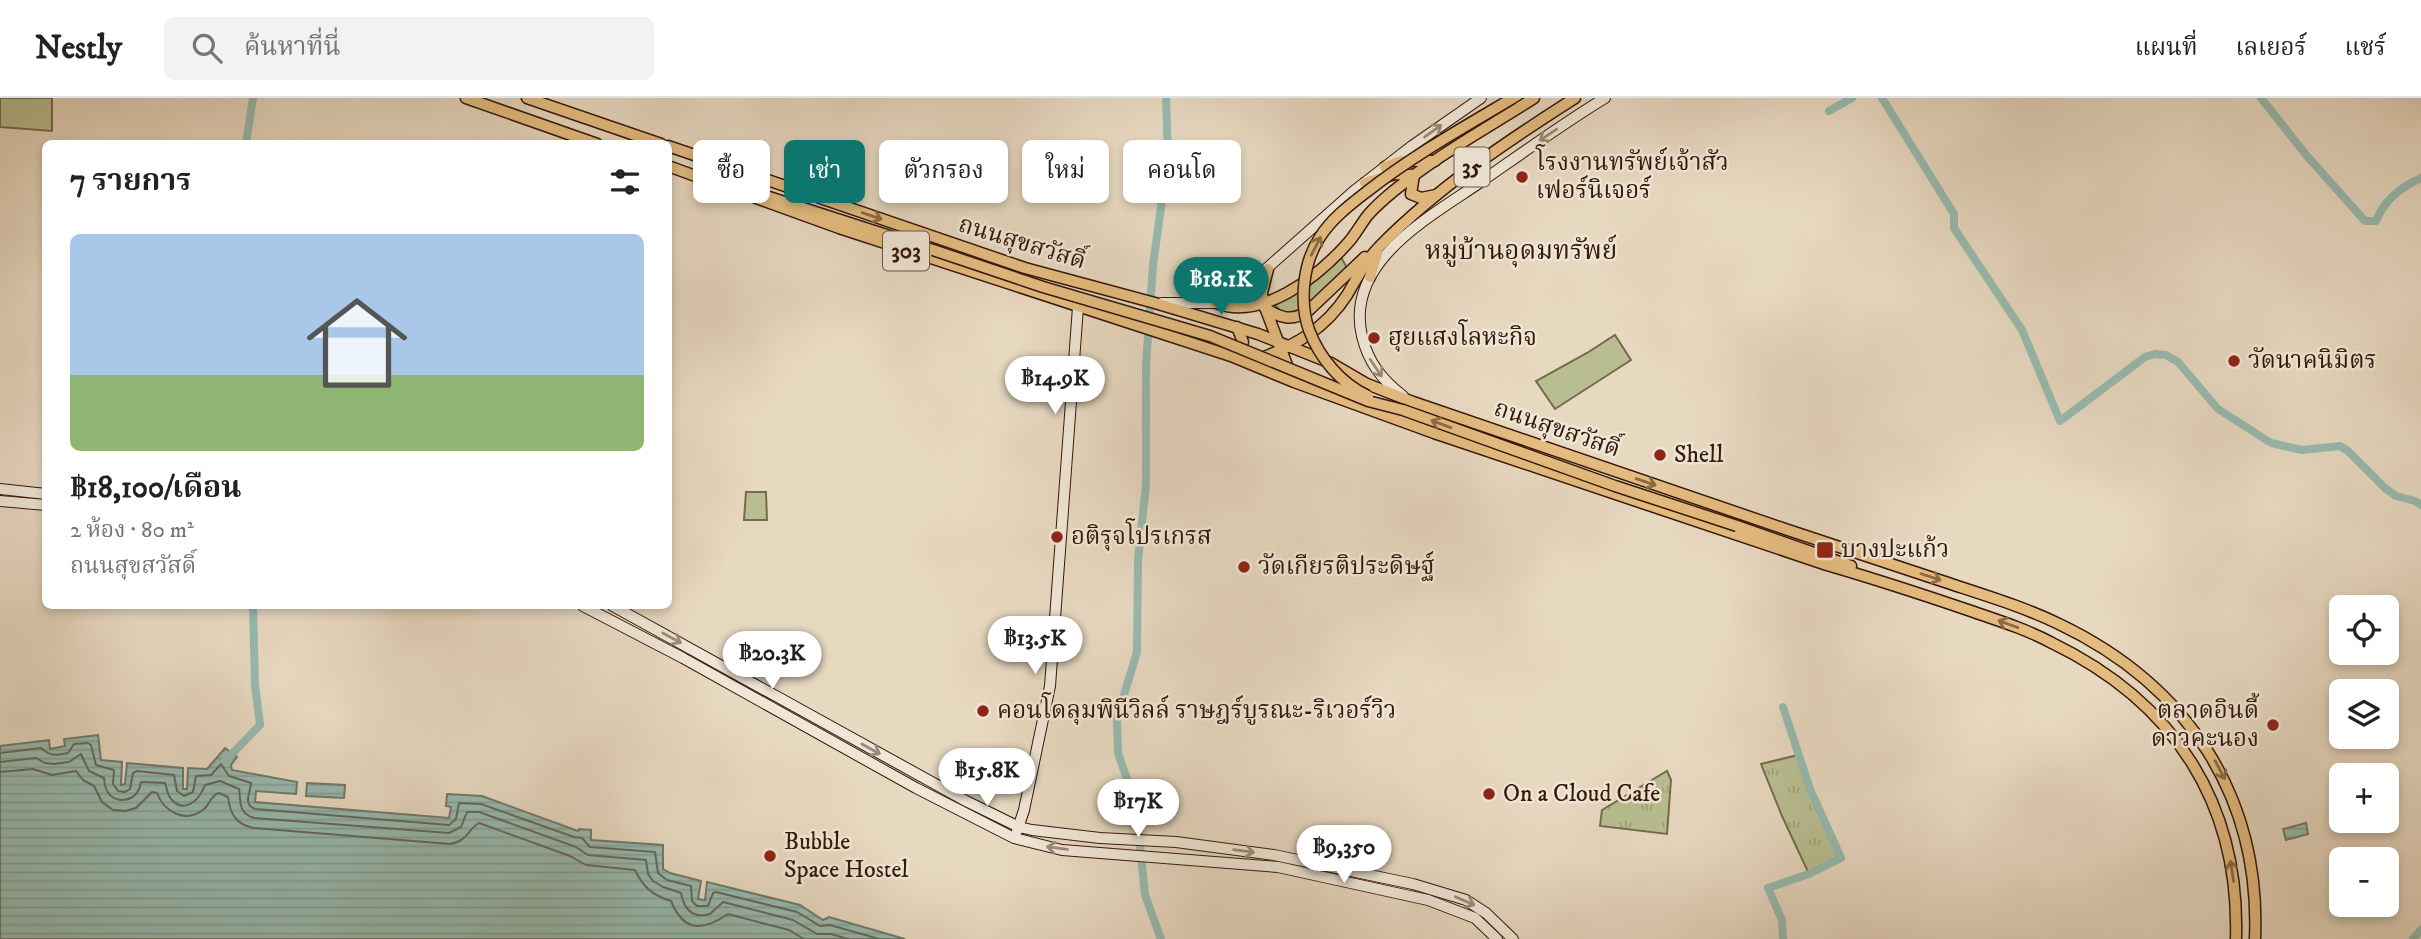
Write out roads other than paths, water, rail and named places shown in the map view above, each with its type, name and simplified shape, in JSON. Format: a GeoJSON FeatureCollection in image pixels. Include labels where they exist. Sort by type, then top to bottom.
{"type":"FeatureCollection","features":[{"type":"Feature","properties":{"kind":"main road"},"geometry":{"type":"LineString","coordinates":[[466,98],[586,140]]}},
{"type":"Feature","properties":{"kind":"main road"},"geometry":{"type":"LineString","coordinates":[[527,98],[649,140]]}},
{"type":"Feature","properties":{"kind":"main road","name":"35"},"geometry":{"type":"LineString","coordinates":[[1216,303],[1239,293],[1365,183],[1481,98]]}},
{"type":"Feature","properties":{"kind":"main road"},"geometry":{"type":"LineString","coordinates":[[1513,98],[1429,148],[1358,199],[1327,227],[1309,260],[1305,281],[1304,306],[1307,325],[1321,355],[1343,379],[1362,393],[1403,410],[1615,486],[1837,560],[1892,584]]}},
{"type":"Feature","properties":{"kind":"main road","name":"35"},"geometry":{"type":"LineString","coordinates":[[1154,303],[1216,303],[1236,307],[1264,305],[1308,282],[1348,243],[1369,214],[1414,175],[1534,98]]}},
{"type":"Feature","properties":{"kind":"main road","name":"35"},"geometry":{"type":"LineString","coordinates":[[1246,362],[1308,336],[1327,320],[1379,247],[1436,195],[1575,98]]}},
{"type":"Feature","properties":{"kind":"main road","name":"35"},"geometry":{"type":"LineString","coordinates":[[1413,402],[1382,378],[1369,359],[1364,345],[1358,314],[1363,291],[1370,277],[1381,260],[1411,231],[1605,98]]}},
{"type":"Feature","properties":{"kind":"main road","name":"ถนนสุขสวัสดิ์"},"geometry":{"type":"LineString","coordinates":[[672,147],[1024,268],[1237,327],[1320,358],[1367,384],[1413,402],[2019,607],[2079,634],[2136,671],[2185,719],[2200,737],[2222,773],[2238,811],[2249,849],[2255,892],[2255,939]]}},
{"type":"Feature","properties":{"kind":"main road"},"geometry":{"type":"LineString","coordinates":[[1385,167],[1409,161],[1435,161]]}},
{"type":"Feature","properties":{"kind":"main road","name":"ถนนสุขสวัสดิ์"},"geometry":{"type":"LineString","coordinates":[[672,167],[693,174]]}},
{"type":"Feature","properties":{"kind":"main road"},"geometry":{"type":"LineString","coordinates":[[1365,183],[1395,174],[1414,175],[1410,192],[1413,197],[1436,195]]}},
{"type":"Feature","properties":{"kind":"main road","name":"303"},"geometry":{"type":"LineString","coordinates":[[770,197],[1043,286],[1210,336],[1368,401],[1403,410]]}},
{"type":"Feature","properties":{"kind":"main road","name":"ถนนสุขสวัสดิ์"},"geometry":{"type":"LineString","coordinates":[[766,203],[1182,339],[1434,433],[1827,565],[1892,584],[2052,642],[2136,696],[2170,732],[2194,767],[2215,807],[2227,849],[2235,892],[2236,939]]}},
{"type":"Feature","properties":{"kind":"main road"},"geometry":{"type":"LineString","coordinates":[[1348,243],[1348,255],[1353,260],[1360,261]]}},
{"type":"Feature","properties":{"kind":"main road"},"geometry":{"type":"LineString","coordinates":[[1370,277],[1379,247]]}},
{"type":"Feature","properties":{"kind":"main road"},"geometry":{"type":"LineString","coordinates":[[1264,305],[1281,317],[1299,317],[1379,247]]}},
{"type":"Feature","properties":{"kind":"main road"},"geometry":{"type":"LineString","coordinates":[[1268,269],[1262,293],[1264,305],[1294,382]]}},
{"type":"Feature","properties":{"kind":"main road"},"geometry":{"type":"LineString","coordinates":[[1014,838],[1019,827],[1050,686],[1078,307]]}},
{"type":"Feature","properties":{"kind":"main road"},"geometry":{"type":"LineString","coordinates":[[1231,356],[1239,351],[1243,342],[1237,327]]}},
{"type":"Feature","properties":{"kind":"main road"},"geometry":{"type":"LineString","coordinates":[[1310,388],[1307,373],[1309,366],[1320,358]]}},
{"type":"Feature","properties":{"kind":"main road"},"geometry":{"type":"LineString","coordinates":[[0,489],[42,494]]}},
{"type":"Feature","properties":{"kind":"main road"},"geometry":{"type":"LineString","coordinates":[[0,500],[42,505]]}},
{"type":"Feature","properties":{"kind":"main road"},"geometry":{"type":"LineString","coordinates":[[589,609],[1014,838],[1062,850],[1278,867],[1428,900],[1475,918],[1497,939]]}},
{"type":"Feature","properties":{"kind":"main road"},"geometry":{"type":"LineString","coordinates":[[617,609],[952,794],[1019,827],[1100,838],[1176,842],[1274,855],[1413,884],[1466,900],[1486,913],[1513,939]]}},
{"type":"Feature","properties":{"kind":"main road"},"geometry":{"type":"LineString","coordinates":[[2122,686],[2136,671]]}},
{"type":"Feature","properties":{"kind":"main road"},"geometry":{"type":"LineString","coordinates":[[947,804],[952,794]]}},
{"type":"Feature","properties":{"kind":"main road"},"geometry":{"type":"LineString","coordinates":[[1360,885],[1363,874]]}},
{"type":"Feature","properties":{"kind":"water"},"geometry":{"type":"Polygon","coordinates":[[[98,735],[101,760],[122,762],[121,785],[125,784],[127,763],[183,768],[183,789],[187,789],[188,768],[207,769],[225,748],[237,757],[231,765],[232,770],[297,782],[296,794],[256,791],[255,802],[449,818],[451,807],[446,806],[447,794],[482,796],[578,831],[591,830],[591,840],[663,845],[663,869],[701,881],[698,899],[705,900],[707,882],[800,905],[823,920],[829,917],[905,939],[0,939],[0,746],[49,740],[50,749],[65,746],[64,739],[98,735]]]}},
{"type":"Feature","properties":{"kind":"water"},"geometry":{"type":"Polygon","coordinates":[[[307,783],[345,785],[344,798],[306,796],[307,783]]]}},
{"type":"Feature","properties":{"kind":"water"},"geometry":{"type":"Polygon","coordinates":[[[2306,823],[2308,834],[2286,840],[2283,829],[2306,823]]]}},
{"type":"Feature","properties":{"kind":"waterway"},"geometry":{"type":"LineString","coordinates":[[247,140],[253,98]]}},
{"type":"Feature","properties":{"kind":"waterway"},"geometry":{"type":"LineString","coordinates":[[1161,939],[1145,895],[1136,805],[1118,753],[1117,718],[1137,652],[1138,560],[1146,485],[1146,365],[1153,265],[1168,157],[1166,98]]}},
{"type":"Feature","properties":{"kind":"waterway"},"geometry":{"type":"LineString","coordinates":[[1829,111],[1852,98]]}},
{"type":"Feature","properties":{"kind":"waterway"},"geometry":{"type":"LineString","coordinates":[[1882,98],[1954,214],[1954,228],[2022,330],[2060,421],[2145,357],[2166,355],[2178,362],[2218,409],[2271,443],[2302,450],[2340,446],[2385,488],[2396,496],[2421,505]]}},
{"type":"Feature","properties":{"kind":"waterway"},"geometry":{"type":"LineString","coordinates":[[2261,98],[2307,156],[2365,221],[2376,221],[2394,195],[2421,178]]}},
{"type":"Feature","properties":{"kind":"waterway"},"geometry":{"type":"LineString","coordinates":[[225,761],[260,725],[255,685],[253,609]]}},
{"type":"Feature","properties":{"kind":"waterway"},"geometry":{"type":"LineString","coordinates":[[1783,707],[1810,789],[1841,858],[1809,874],[1768,888],[1782,920],[1783,939]]}},
{"type":"Feature","properties":{"kind":"waterway"},"geometry":{"type":"LineString","coordinates":[[2413,939],[2421,930]]}},
{"type":"Feature","properties":{"kind":"place","name":"โรงงานทรัพย์เจ้าสัว เฟอร์นิเจอร์"},"geometry":{"type":"Point","coordinates":[1522,177]}},
{"type":"Feature","properties":{"kind":"place","name":"ฮุยแสงโลหะกิจ"},"geometry":{"type":"Point","coordinates":[1374,338]}},
{"type":"Feature","properties":{"kind":"place","name":"วัดนาคนิมิตร"},"geometry":{"type":"Point","coordinates":[2234,361]}},
{"type":"Feature","properties":{"kind":"place","name":"Shell"},"geometry":{"type":"Point","coordinates":[1660,455]}},
{"type":"Feature","properties":{"kind":"place","name":"อติรุจโปรเกรส"},"geometry":{"type":"Point","coordinates":[1057,537]}},
{"type":"Feature","properties":{"kind":"place","name":"บางปะแก้ว"},"geometry":{"type":"Point","coordinates":[1825,550]}},
{"type":"Feature","properties":{"kind":"place","name":"วัดเกียรติประดิษฐ์"},"geometry":{"type":"Point","coordinates":[1244,567]}},
{"type":"Feature","properties":{"kind":"place","name":"คอนโดลุมพินีวิลล์ ราษฎร์บูรณะ-ริเวอร์วิว"},"geometry":{"type":"Point","coordinates":[983,711]}},
{"type":"Feature","properties":{"kind":"place","name":"ตลาดอินดี้ ดาวคะนอง"},"geometry":{"type":"Point","coordinates":[2273,725]}},
{"type":"Feature","properties":{"kind":"place","name":"On a Cloud Cafe"},"geometry":{"type":"Point","coordinates":[1489,794]}},
{"type":"Feature","properties":{"kind":"place","name":"Bubble Space Hostel"},"geometry":{"type":"Point","coordinates":[770,856]}},
{"type":"Feature","properties":{"kind":"district","name":"หมู่บ้านอุดมทรัพย์"},"geometry":{"type":"Point","coordinates":[1521,251]}}]}
